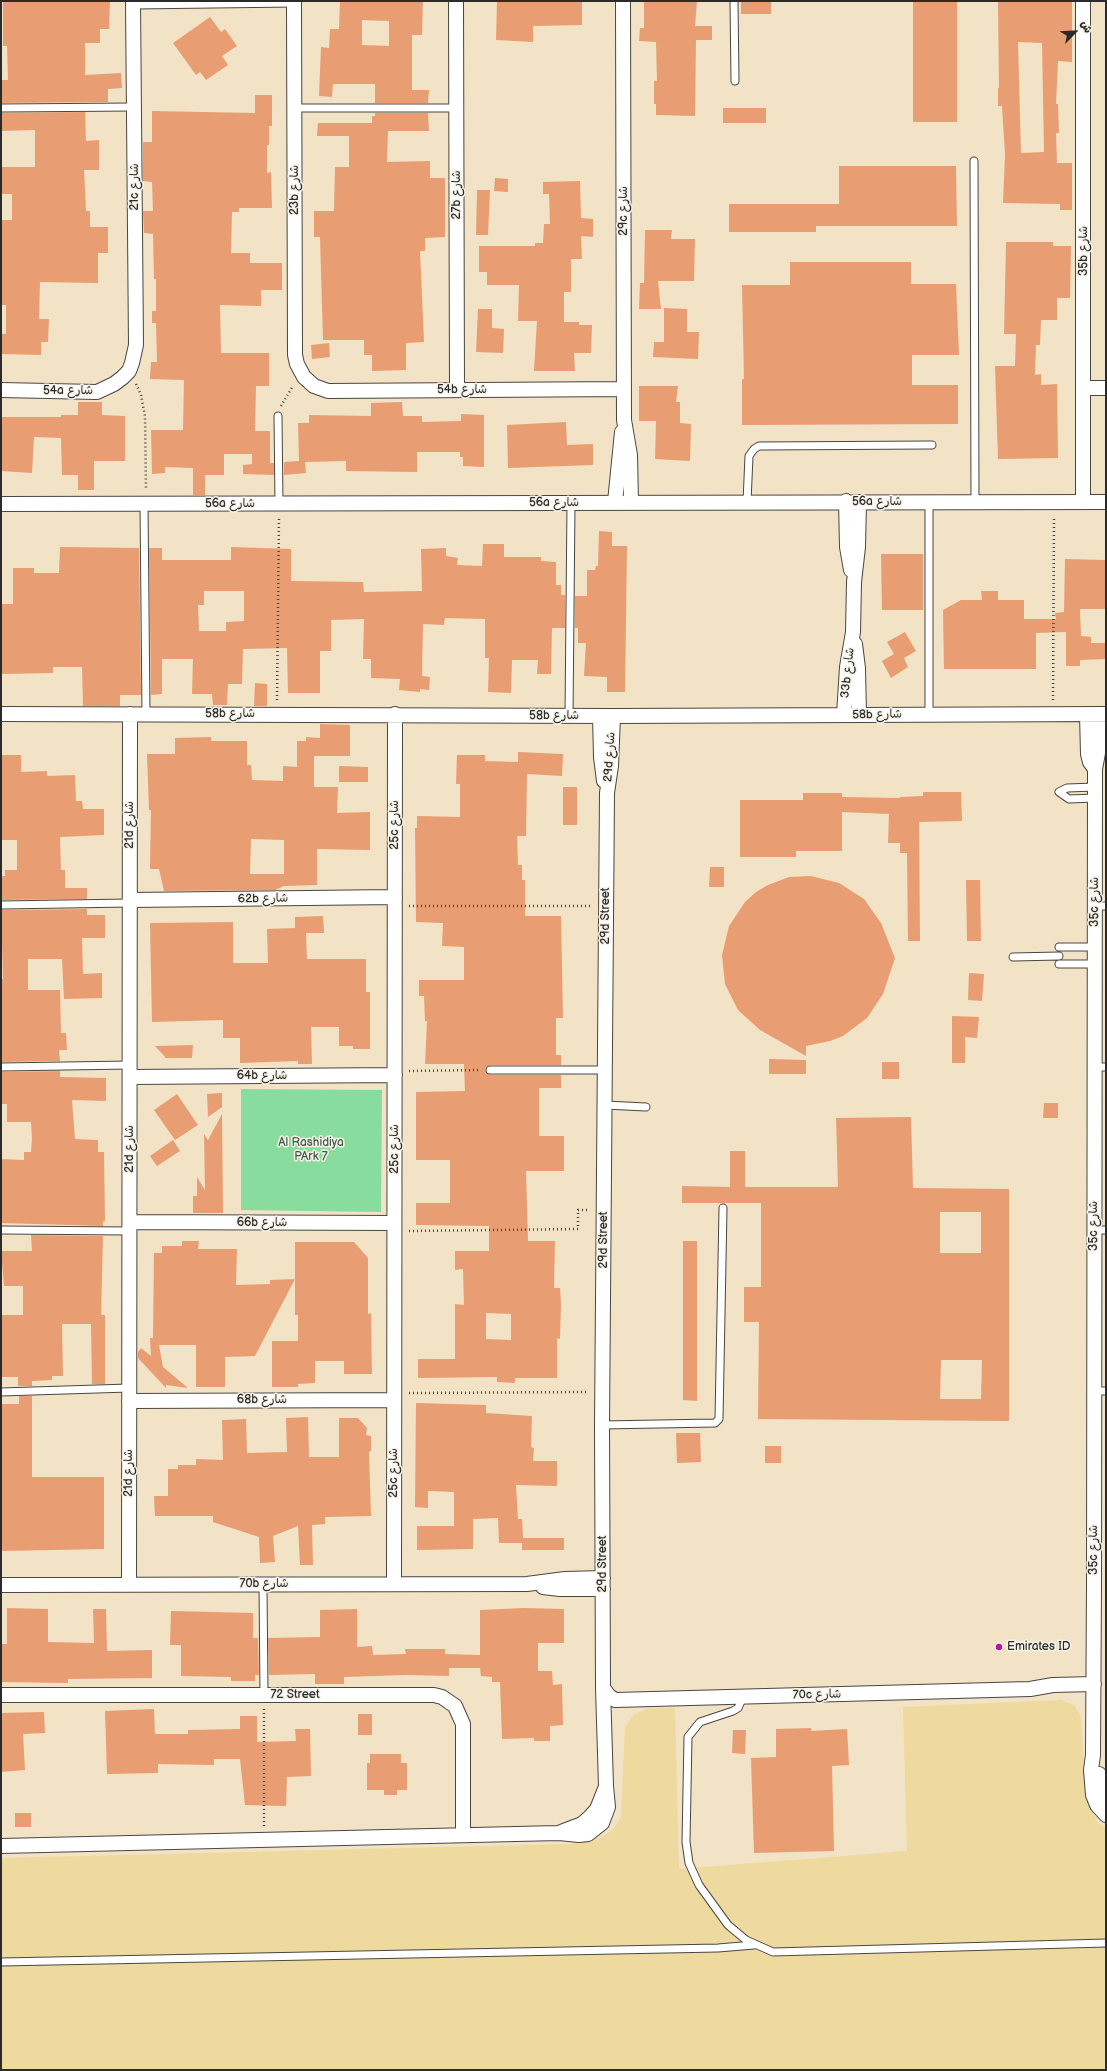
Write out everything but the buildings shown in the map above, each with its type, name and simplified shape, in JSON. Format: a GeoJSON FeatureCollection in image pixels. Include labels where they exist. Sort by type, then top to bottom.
{"type":"FeatureCollection","features":[{"type":"Feature","properties":{"kind":"street","name":"27b شارع"},"geometry":{"type":"LineString","coordinates":[[456,1],[457,390]]}},
{"type":"Feature","properties":{"kind":"street","name":"29c شارع"},"geometry":{"type":"LineString","coordinates":[[623,1],[624,420],[630,455],[630,502]]}},
{"type":"Feature","properties":{"kind":"street","name":"35b شارع"},"geometry":{"type":"LineString","coordinates":[[1083,1],[1083,502]]}},
{"type":"Feature","properties":{"kind":"street","name":"23b شارع"},"geometry":{"type":"LineString","coordinates":[[294,2],[295,355],[297,364],[304,376]]}},
{"type":"Feature","properties":{"kind":"street","name":"21c شارع"},"geometry":{"type":"LineString","coordinates":[[129,371],[136,345],[133,3]]}},
{"type":"Feature","properties":{"kind":"street","name":"54a شارع"},"geometry":{"type":"LineString","coordinates":[[1,390],[97,392],[114,384],[129,371]]}},
{"type":"Feature","properties":{"kind":"street","name":"54b شارع"},"geometry":{"type":"LineString","coordinates":[[304,376],[314,386],[328,391],[624,388]]}},
{"type":"Feature","properties":{"kind":"street"},"geometry":{"type":"LineString","coordinates":[[1084,388],[1106,388]]}},
{"type":"Feature","properties":{"kind":"street","name":"29c شارع"},"geometry":{"type":"LineString","coordinates":[[615,502],[618,454],[624,420]]}},
{"type":"Feature","properties":{"kind":"street","name":"33b شارع"},"geometry":{"type":"LineString","coordinates":[[844,715],[847,667],[853,632],[854,582],[847,548],[853,502]]}},
{"type":"Feature","properties":{"kind":"street","name":"56a شارع"},"geometry":{"type":"LineString","coordinates":[[1,504],[1106,502]]}},
{"type":"Feature","properties":{"kind":"street","name":"33b شارع"},"geometry":{"type":"LineString","coordinates":[[853,632],[858,668],[859,715]]}},
{"type":"Feature","properties":{"kind":"street","name":"58b شارع"},"geometry":{"type":"LineString","coordinates":[[1,714],[395,714],[606,716],[1097,714]]}},
{"type":"Feature","properties":{"kind":"street","name":"21d شارع"},"geometry":{"type":"LineString","coordinates":[[129,1584],[130,714]]}},
{"type":"Feature","properties":{"kind":"street","name":"25c شارع"},"geometry":{"type":"LineString","coordinates":[[394,1584],[395,714]]}},
{"type":"Feature","properties":{"kind":"street","name":"35c شارع"},"geometry":{"type":"LineString","coordinates":[[1093,1755],[1093,1688],[1100,1586],[1100,1067],[1095,964],[1095,947],[1100,906],[1095,792],[1095,769],[1098,754],[1097,714]]}},
{"type":"Feature","properties":{"kind":"street","name":"29d شارع"},"geometry":{"type":"LineString","coordinates":[[606,716],[611,766],[607,793]]}},
{"type":"Feature","properties":{"kind":"street","name":"29d Street"},"geometry":{"type":"LineString","coordinates":[[463,1835],[559,1833],[582,1824],[590,1817],[599,1804],[606,1786],[602,1425],[607,793]]}},
{"type":"Feature","properties":{"kind":"street","name":"62b شارع"},"geometry":{"type":"LineString","coordinates":[[130,902],[395,901]]}},
{"type":"Feature","properties":{"kind":"street","name":"64b شارع"},"geometry":{"type":"LineString","coordinates":[[130,1071],[395,1073]]}},
{"type":"Feature","properties":{"kind":"street","name":"66b شارع"},"geometry":{"type":"LineString","coordinates":[[130,1227],[394,1227]]}},
{"type":"Feature","properties":{"kind":"street","name":"68b شارع"},"geometry":{"type":"LineString","coordinates":[[129,1395],[394,1396]]}},
{"type":"Feature","properties":{"kind":"street","name":"70b شارع"},"geometry":{"type":"LineString","coordinates":[[1,1584],[527,1584],[565,1578],[603,1583]]}},
{"type":"Feature","properties":{"kind":"street","name":"70c شارع"},"geometry":{"type":"LineString","coordinates":[[605,1690],[615,1700],[1030,1689],[1053,1685],[1093,1688]]}},
{"type":"Feature","properties":{"kind":"street","name":"72 Street"},"geometry":{"type":"LineString","coordinates":[[1,1695],[434,1695],[449,1700],[459,1711],[463,1724],[463,1835]]}},
{"type":"Feature","properties":{"kind":"street"},"geometry":{"type":"LineString","coordinates":[[1093,1755],[1102,1792],[1106,1798]]}},
{"type":"Feature","properties":{"kind":"street"},"geometry":{"type":"LineString","coordinates":[[1093,1755],[1091,1770],[1094,1796],[1097,1805],[1106,1815]]}},
{"type":"Feature","properties":{"kind":"street"},"geometry":{"type":"LineString","coordinates":[[1,1846],[463,1835]]}},
{"type":"Feature","properties":{"kind":"lane"},"geometry":{"type":"LineString","coordinates":[[734,1],[735,81]]}},
{"type":"Feature","properties":{"kind":"lane"},"geometry":{"type":"LineString","coordinates":[[133,3],[294,2]]}},
{"type":"Feature","properties":{"kind":"lane"},"geometry":{"type":"LineString","coordinates":[[1,108],[134,107]]}},
{"type":"Feature","properties":{"kind":"lane"},"geometry":{"type":"LineString","coordinates":[[294,108],[456,108]]}},
{"type":"Feature","properties":{"kind":"lane"},"geometry":{"type":"LineString","coordinates":[[974,161],[975,502]]}},
{"type":"Feature","properties":{"kind":"lane"},"geometry":{"type":"LineString","coordinates":[[278,416],[279,504]]}},
{"type":"Feature","properties":{"kind":"lane"},"geometry":{"type":"LineString","coordinates":[[747,502],[749,456],[754,449],[759,446],[932,444]]}},
{"type":"Feature","properties":{"kind":"lane"},"geometry":{"type":"LineString","coordinates":[[929,502],[929,714]]}},
{"type":"Feature","properties":{"kind":"lane"},"geometry":{"type":"LineString","coordinates":[[569,716],[571,503]]}},
{"type":"Feature","properties":{"kind":"lane"},"geometry":{"type":"LineString","coordinates":[[145,504],[146,714]]}},
{"type":"Feature","properties":{"kind":"lane"},"geometry":{"type":"LineString","coordinates":[[1,905],[130,902]]}},
{"type":"Feature","properties":{"kind":"lane"},"geometry":{"type":"LineString","coordinates":[[1059,947],[1095,947]]}},
{"type":"Feature","properties":{"kind":"lane"},"geometry":{"type":"LineString","coordinates":[[1013,957],[1059,956]]}},
{"type":"Feature","properties":{"kind":"lane"},"geometry":{"type":"LineString","coordinates":[[1059,964],[1095,964]]}},
{"type":"Feature","properties":{"kind":"lane"},"geometry":{"type":"LineString","coordinates":[[1,1067],[130,1071]]}},
{"type":"Feature","properties":{"kind":"lane"},"geometry":{"type":"LineString","coordinates":[[490,1070],[605,1070]]}},
{"type":"Feature","properties":{"kind":"lane"},"geometry":{"type":"LineString","coordinates":[[605,1106],[646,1107]]}},
{"type":"Feature","properties":{"kind":"lane"},"geometry":{"type":"LineString","coordinates":[[602,1425],[715,1423],[719,1419],[723,1208]]}},
{"type":"Feature","properties":{"kind":"lane"},"geometry":{"type":"LineString","coordinates":[[1,1230],[130,1227]]}},
{"type":"Feature","properties":{"kind":"lane"},"geometry":{"type":"LineString","coordinates":[[1,1392],[129,1395]]}},
{"type":"Feature","properties":{"kind":"lane"},"geometry":{"type":"LineString","coordinates":[[263,1584],[264,1695]]}},
{"type":"Feature","properties":{"kind":"lane"},"geometry":{"type":"LineString","coordinates":[[743,1697],[738,1708],[700,1722],[688,1737],[686,1842],[693,1873],[706,1897],[728,1925],[754,1945],[773,1952],[1106,1943]]}},
{"type":"Feature","properties":{"kind":"lane"},"geometry":{"type":"LineString","coordinates":[[1,1962],[718,1948],[754,1945]]}},
{"type":"Feature","properties":{"kind":"path"},"geometry":{"type":"LineString","coordinates":[[129,371],[136,383],[143,405],[145,504]]}},
{"type":"Feature","properties":{"kind":"path"},"geometry":{"type":"LineString","coordinates":[[278,416],[287,394],[304,376]]}},
{"type":"Feature","properties":{"kind":"path"},"geometry":{"type":"LineString","coordinates":[[1054,502],[1054,714]]}},
{"type":"Feature","properties":{"kind":"path"},"geometry":{"type":"LineString","coordinates":[[277,714],[279,504]]}},
{"type":"Feature","properties":{"kind":"path"},"geometry":{"type":"LineString","coordinates":[[395,901],[606,906]]}},
{"type":"Feature","properties":{"kind":"path"},"geometry":{"type":"LineString","coordinates":[[395,1073],[490,1070]]}},
{"type":"Feature","properties":{"kind":"path"},"geometry":{"type":"LineString","coordinates":[[394,1227],[578,1229],[578,1210],[604,1211]]}},
{"type":"Feature","properties":{"kind":"path"},"geometry":{"type":"LineString","coordinates":[[394,1396],[603,1392]]}},
{"type":"Feature","properties":{"kind":"path"},"geometry":{"type":"LineString","coordinates":[[264,1695],[264,1840]]}},
{"type":"Feature","properties":{"kind":"green space","name":"Al Rashidiya PArk 7"},"geometry":{"type":"Polygon","coordinates":[[[241,1089],[382,1090],[381,1212],[241,1210],[241,1089]]]}},
{"type":"Feature","properties":{"kind":"sand"},"geometry":{"type":"Polygon","coordinates":[[[1060,1700],[1074,1705],[1081,1717],[1086,1798],[1098,1823],[1106,1828],[1106,2070],[1,2070],[1,1858],[570,1844],[596,1839],[612,1831],[621,1817],[625,1727],[634,1714],[649,1708],[675,1708],[679,1869],[907,1851],[903,1707],[1060,1700]]]}},
{"type":"Feature","properties":{"kind":"place","name":"Emirates ID"},"geometry":{"type":"Point","coordinates":[999,1647]}}]}
